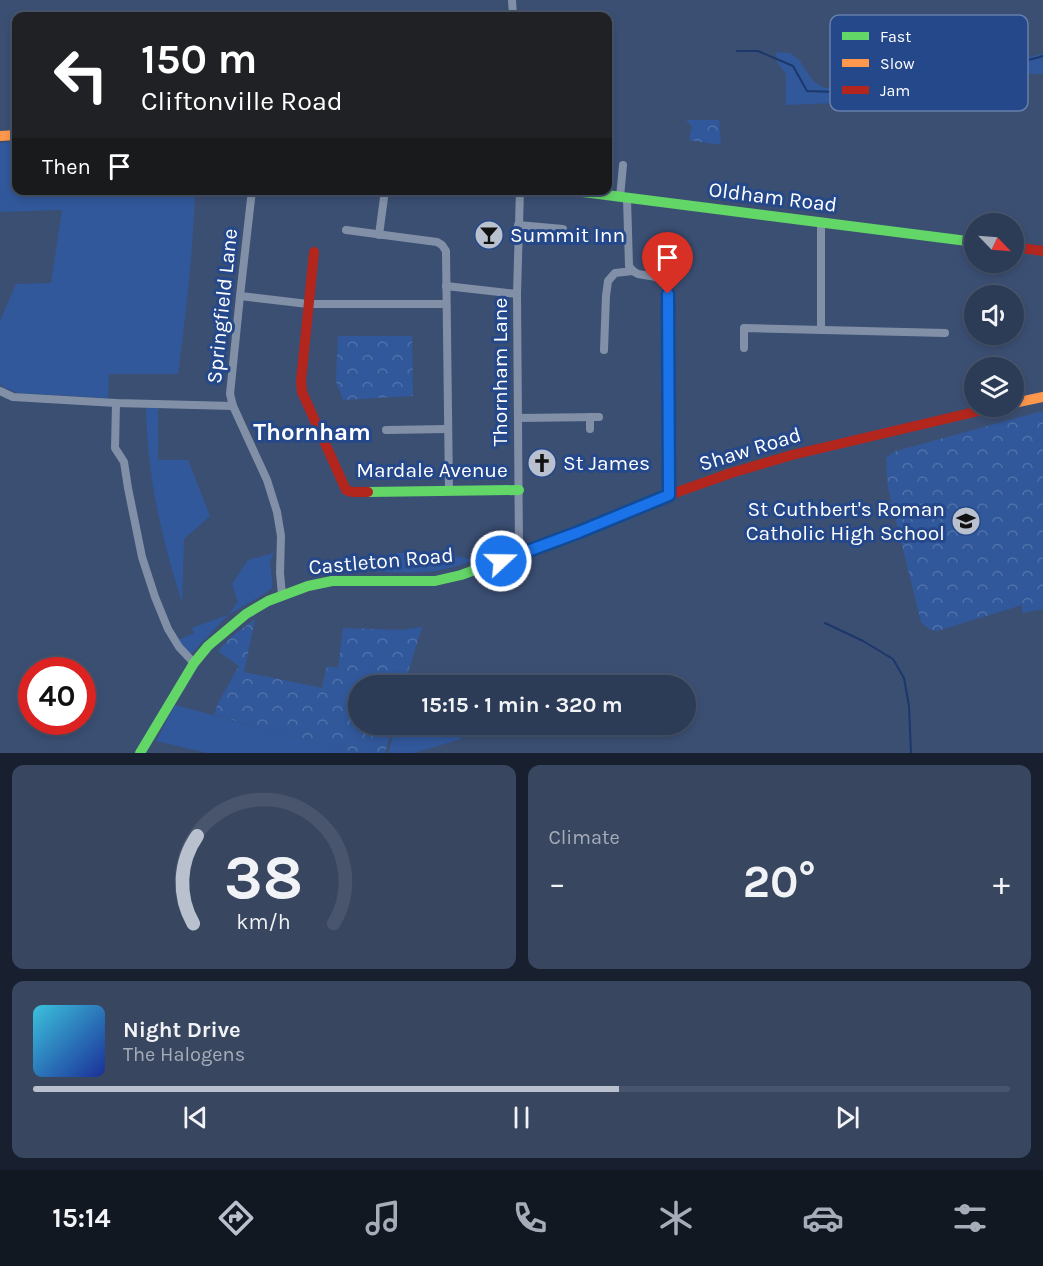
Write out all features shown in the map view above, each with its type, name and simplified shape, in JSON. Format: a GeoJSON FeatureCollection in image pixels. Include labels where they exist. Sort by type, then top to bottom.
{"type":"FeatureCollection","features":[{"type":"Feature","properties":{"kind":"street"},"geometry":{"type":"LineString","coordinates":[[624,165],[629,266],[638,274],[656,277],[665,283],[668,294],[669,495]]}},
{"type":"Feature","properties":{"kind":"street","name":"Springfield Lane"},"geometry":{"type":"LineString","coordinates":[[251,195],[230,394],[233,406],[267,480],[277,512],[281,536],[282,595]]}},
{"type":"Feature","properties":{"kind":"street"},"geometry":{"type":"LineString","coordinates":[[379,235],[384,195]]}},
{"type":"Feature","properties":{"kind":"street","name":"Thornham Lane"},"geometry":{"type":"LineString","coordinates":[[519,553],[517,294],[520,195]]}},
{"type":"Feature","properties":{"kind":"street","name":"Oldham Road"},"geometry":{"type":"LineString","coordinates":[[608,195],[964,241]]}},
{"type":"Feature","properties":{"kind":"street"},"geometry":{"type":"LineString","coordinates":[[821,223],[821,330]]}},
{"type":"Feature","properties":{"kind":"street"},"geometry":{"type":"LineString","coordinates":[[518,225],[563,229]]}},
{"type":"Feature","properties":{"kind":"street"},"geometry":{"type":"LineString","coordinates":[[346,230],[437,242],[446,251],[448,491]]}},
{"type":"Feature","properties":{"kind":"street"},"geometry":{"type":"LineString","coordinates":[[1024,248],[1043,250]]}},
{"type":"Feature","properties":{"kind":"street"},"geometry":{"type":"LineString","coordinates":[[308,304],[314,252]]}},
{"type":"Feature","properties":{"kind":"street"},"geometry":{"type":"LineString","coordinates":[[603,350],[608,281],[615,273],[633,271]]}},
{"type":"Feature","properties":{"kind":"street"},"geometry":{"type":"LineString","coordinates":[[446,286],[517,294]]}},
{"type":"Feature","properties":{"kind":"street"},"geometry":{"type":"LineString","coordinates":[[240,296],[308,304],[446,304]]}},
{"type":"Feature","properties":{"kind":"street","name":"Mardale Avenue"},"geometry":{"type":"LineString","coordinates":[[308,304],[302,392],[346,490],[352,492],[519,490]]}},
{"type":"Feature","properties":{"kind":"street"},"geometry":{"type":"LineString","coordinates":[[744,348],[744,328],[945,333]]}},
{"type":"Feature","properties":{"kind":"street"},"geometry":{"type":"LineString","coordinates":[[0,391],[13,397],[233,406]]}},
{"type":"Feature","properties":{"kind":"street"},"geometry":{"type":"LineString","coordinates":[[1024,401],[1043,397]]}},
{"type":"Feature","properties":{"kind":"street"},"geometry":{"type":"LineString","coordinates":[[116,403],[115,448],[124,462],[142,557],[168,629],[179,647],[194,663]]}},
{"type":"Feature","properties":{"kind":"street","name":"Shaw Road"},"geometry":{"type":"LineString","coordinates":[[519,553],[731,472],[792,455],[964,414]]}},
{"type":"Feature","properties":{"kind":"street"},"geometry":{"type":"LineString","coordinates":[[518,418],[595,417],[590,429]]}},
{"type":"Feature","properties":{"kind":"street"},"geometry":{"type":"LineString","coordinates":[[386,430],[448,429]]}},
{"type":"Feature","properties":{"kind":"street","name":"Castleton Road"},"geometry":{"type":"LineString","coordinates":[[140,753],[194,663],[208,646],[246,614],[268,602],[308,586],[340,580],[435,581],[483,568],[519,553]]}},
{"type":"Feature","properties":{"kind":"green space"},"geometry":{"type":"Polygon","coordinates":[[[776,52],[790,53],[800,61],[813,81],[824,88],[830,88],[830,103],[786,105],[786,74],[777,62],[776,52]]]}},
{"type":"Feature","properties":{"kind":"green space"},"geometry":{"type":"Polygon","coordinates":[[[1043,54],[1043,73],[1028,74],[1028,57],[1043,54]]]}},
{"type":"Feature","properties":{"kind":"green space"},"geometry":{"type":"Polygon","coordinates":[[[686,120],[719,120],[721,145],[689,140],[692,127],[686,120]]]}},
{"type":"Feature","properties":{"kind":"green space"},"geometry":{"type":"Polygon","coordinates":[[[12,142],[12,195],[195,195],[189,282],[178,374],[109,374],[108,398],[18,393],[0,384],[0,321],[16,284],[51,283],[62,210],[0,212],[0,143],[12,142]]]}},
{"type":"Feature","properties":{"kind":"green space"},"geometry":{"type":"Polygon","coordinates":[[[338,336],[412,336],[413,396],[343,400],[336,381],[338,336]]]}},
{"type":"Feature","properties":{"kind":"green space"},"geometry":{"type":"Polygon","coordinates":[[[146,406],[158,406],[158,460],[188,460],[210,516],[184,539],[182,602],[156,505],[149,457],[146,406]]]}},
{"type":"Feature","properties":{"kind":"green space","name":"St Cuthbert's Roman Catholic High School"},"geometry":{"type":"Polygon","coordinates":[[[1043,411],[1043,609],[1022,613],[1022,605],[937,631],[929,629],[921,622],[888,488],[886,458],[896,451],[1043,411]]]}},
{"type":"Feature","properties":{"kind":"green space"},"geometry":{"type":"Polygon","coordinates":[[[274,553],[270,562],[272,588],[228,615],[238,602],[232,584],[248,560],[274,553]]]}},
{"type":"Feature","properties":{"kind":"green space"},"geometry":{"type":"Polygon","coordinates":[[[395,553],[438,553],[476,560],[425,572],[343,569],[395,553]]]}},
{"type":"Feature","properties":{"kind":"green space"},"geometry":{"type":"Polygon","coordinates":[[[228,615],[192,653],[185,651],[176,641],[194,633],[192,628],[228,615]]]}},
{"type":"Feature","properties":{"kind":"green space"},"geometry":{"type":"Polygon","coordinates":[[[255,619],[244,672],[322,688],[327,666],[338,668],[343,628],[401,630],[422,627],[407,675],[348,675],[348,735],[390,735],[385,753],[357,753],[214,715],[218,703],[239,666],[218,651],[230,638],[255,619]]]}},
{"type":"Feature","properties":{"kind":"green space"},"geometry":{"type":"Polygon","coordinates":[[[175,705],[353,753],[207,753],[156,741],[175,705]]]}},
{"type":"Feature","properties":{"kind":"green space"},"geometry":{"type":"Polygon","coordinates":[[[394,735],[461,735],[461,739],[414,753],[388,753],[394,735]]]}},
{"type":"Feature","properties":{"kind":"waterway"},"geometry":{"type":"LineString","coordinates":[[737,51],[758,51],[793,66],[807,91],[830,92]]}},
{"type":"Feature","properties":{"kind":"waterway"},"geometry":{"type":"LineString","coordinates":[[1028,60],[1043,56]]}},
{"type":"Feature","properties":{"kind":"waterway"},"geometry":{"type":"LineString","coordinates":[[825,623],[863,641],[893,659],[904,678],[909,706],[911,753]]}},
{"type":"Feature","properties":{"kind":"traffic: fast"},"geometry":{"type":"LineString","coordinates":[[606,195],[964,241]]}},
{"type":"Feature","properties":{"kind":"traffic: fast"},"geometry":{"type":"LineString","coordinates":[[368,492],[519,490]]}},
{"type":"Feature","properties":{"kind":"traffic: fast"},"geometry":{"type":"LineString","coordinates":[[140,753],[194,663],[208,646],[246,614],[268,601],[308,586],[332,581],[435,581],[461,575],[547,544]]}},
{"type":"Feature","properties":{"kind":"traffic: slow"},"geometry":{"type":"LineString","coordinates":[[0,136],[12,135]]}},
{"type":"Feature","properties":{"kind":"traffic: slow"},"geometry":{"type":"LineString","coordinates":[[1024,401],[1043,397]]}},
{"type":"Feature","properties":{"kind":"traffic: jam"},"geometry":{"type":"LineString","coordinates":[[1024,248],[1043,251]]}},
{"type":"Feature","properties":{"kind":"traffic: jam"},"geometry":{"type":"LineString","coordinates":[[314,252],[301,381],[302,392],[346,490],[368,492]]}},
{"type":"Feature","properties":{"kind":"traffic: jam"},"geometry":{"type":"LineString","coordinates":[[547,544],[731,473],[792,455],[964,414]]}},
{"type":"Feature","properties":{"kind":"place","name":"Summit Inn"},"geometry":{"type":"Point","coordinates":[489,235]}},
{"type":"Feature","properties":{"kind":"place","name":"St James"},"geometry":{"type":"Point","coordinates":[542,463]}},
{"type":"Feature","properties":{"kind":"place","name":"St Cuthbert's Roman Catholic High School"},"geometry":{"type":"Point","coordinates":[966,521]}},
{"type":"Feature","properties":{"kind":"district","name":"Thornham"},"geometry":{"type":"Point","coordinates":[312,432]}},
{"type":"Feature","properties":{"kind":"route"},"geometry":{"type":"LineString","coordinates":[[501,561],[669,495],[668,294]]}}]}
